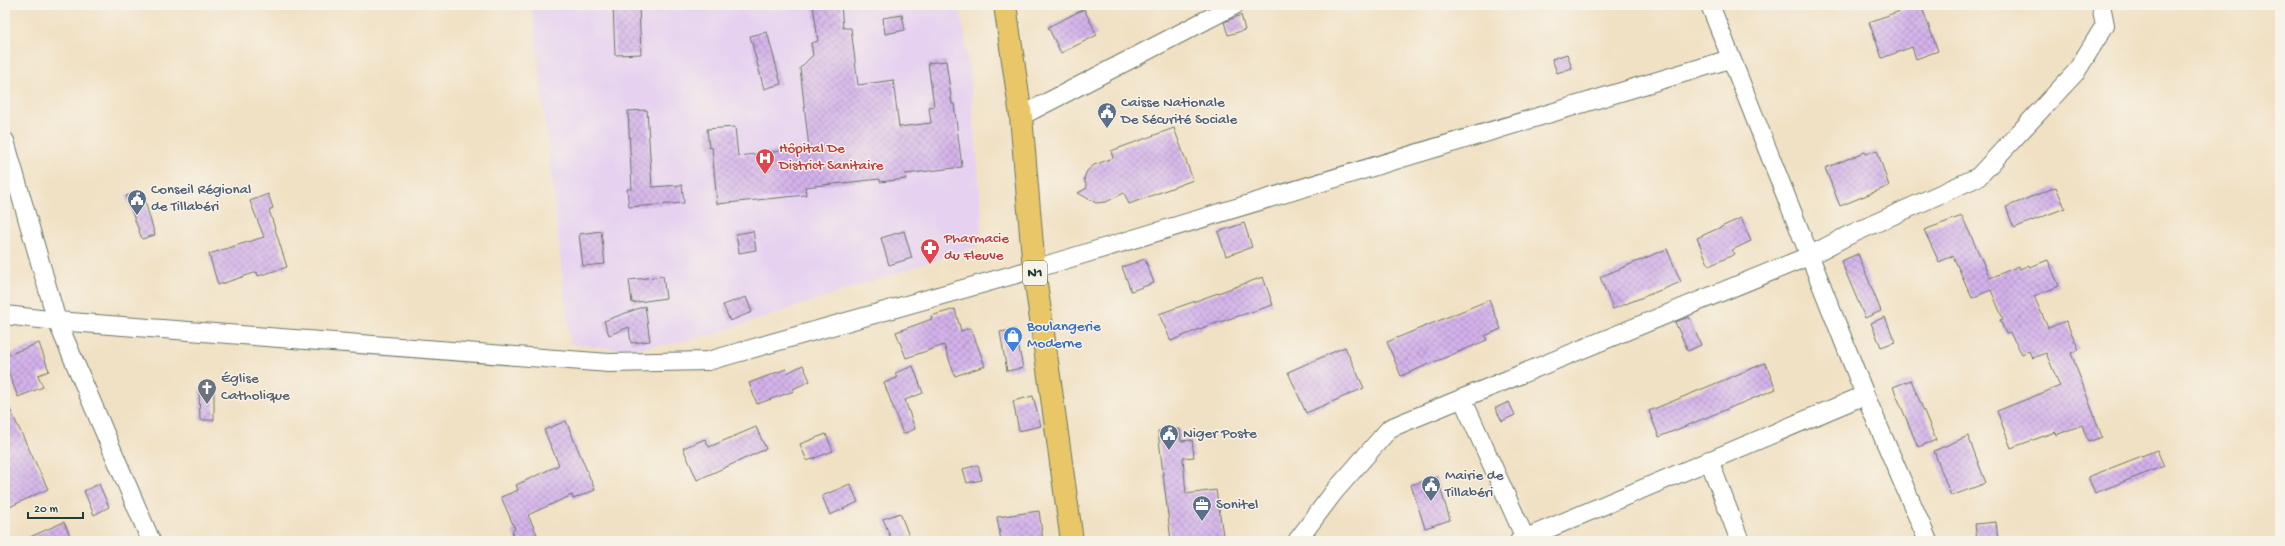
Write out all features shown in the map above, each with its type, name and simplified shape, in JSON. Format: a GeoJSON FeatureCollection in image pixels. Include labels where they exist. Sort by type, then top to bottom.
{"type":"FeatureCollection","features":[{"type":"Feature","properties":{"kind":"main road","name":"N1"},"geometry":{"type":"LineString","coordinates":[[1005,5],[1021,116],[1034,269],[1072,541]]}},
{"type":"Feature","properties":{"kind":"street"},"geometry":{"type":"LineString","coordinates":[[1021,116],[1235,5]]}},
{"type":"Feature","properties":{"kind":"street"},"geometry":{"type":"LineString","coordinates":[[1710,5],[1865,395],[1928,541]]}},
{"type":"Feature","properties":{"kind":"street"},"geometry":{"type":"LineString","coordinates":[[1297,541],[1334,492],[1390,428],[1809,256],[1847,236],[1978,177],[2076,72],[2105,24],[2101,5]]}},
{"type":"Feature","properties":{"kind":"street"},"geometry":{"type":"LineString","coordinates":[[5,315],[57,322],[608,363],[708,361],[1034,269],[1730,58]]}},
{"type":"Feature","properties":{"kind":"street"},"geometry":{"type":"LineString","coordinates":[[5,141],[57,322],[151,541]]}},
{"type":"Feature","properties":{"kind":"street"},"geometry":{"type":"LineString","coordinates":[[1462,398],[1522,540],[1865,395]]}},
{"type":"Feature","properties":{"kind":"street"},"geometry":{"type":"LineString","coordinates":[[1709,460],[1740,541]]}},
{"type":"Feature","properties":{"kind":"shaded area","name":"Hôpital De District Sanitaire"},"geometry":{"type":"Polygon","coordinates":[[[532,5],[960,5],[969,68],[982,213],[980,245],[715,334],[670,344],[626,350],[570,344],[532,5]]]}},
{"type":"Feature","properties":{"kind":"building"},"geometry":{"type":"Polygon","coordinates":[[[613,5],[639,5],[641,54],[615,55],[613,5]]]}},
{"type":"Feature","properties":{"kind":"building"},"geometry":{"type":"Polygon","coordinates":[[[813,5],[841,5],[843,28],[851,28],[858,85],[893,80],[899,127],[931,123],[929,107],[934,106],[928,63],[946,61],[952,104],[954,104],[962,167],[905,174],[906,179],[880,182],[880,179],[805,187],[806,195],[717,204],[712,147],[709,148],[707,129],[735,127],[738,156],[809,148],[800,68],[813,55],[811,43],[818,41],[813,5]]]}},
{"type":"Feature","properties":{"kind":"building"},"geometry":{"type":"Polygon","coordinates":[[[1917,5],[1921,5],[1938,51],[1916,59],[1912,47],[1882,58],[1869,22],[1917,5]]]}},
{"type":"Feature","properties":{"kind":"building"},"geometry":{"type":"Polygon","coordinates":[[[1084,9],[1097,35],[1061,53],[1048,27],[1084,9]]]}},
{"type":"Feature","properties":{"kind":"building"},"geometry":{"type":"Polygon","coordinates":[[[902,15],[905,30],[885,34],[883,18],[902,15]]]}},
{"type":"Feature","properties":{"kind":"building"},"geometry":{"type":"Polygon","coordinates":[[[1241,15],[1245,30],[1228,35],[1224,22],[1241,15]]]}},
{"type":"Feature","properties":{"kind":"building"},"geometry":{"type":"Polygon","coordinates":[[[767,32],[781,84],[764,89],[750,36],[767,32]]]}},
{"type":"Feature","properties":{"kind":"building"},"geometry":{"type":"Polygon","coordinates":[[[1567,54],[1572,68],[1557,73],[1552,59],[1567,54]]]}},
{"type":"Feature","properties":{"kind":"building"},"geometry":{"type":"Polygon","coordinates":[[[647,110],[652,187],[682,185],[684,203],[629,207],[627,189],[632,189],[628,111],[647,110]]]}},
{"type":"Feature","properties":{"kind":"building"},"geometry":{"type":"Polygon","coordinates":[[[1174,128],[1193,180],[1129,204],[1124,193],[1106,202],[1096,203],[1078,193],[1087,188],[1084,178],[1087,171],[1094,165],[1113,158],[1111,151],[1174,128]]]}},
{"type":"Feature","properties":{"kind":"building"},"geometry":{"type":"Polygon","coordinates":[[[1877,150],[1889,186],[1840,206],[1825,168],[1865,152],[1866,154],[1877,150]]]}},
{"type":"Feature","properties":{"kind":"building"},"geometry":{"type":"Polygon","coordinates":[[[2056,187],[2065,208],[2014,228],[2006,207],[2056,187]]]}},
{"type":"Feature","properties":{"kind":"building"},"geometry":{"type":"Polygon","coordinates":[[[142,191],[155,235],[142,239],[126,196],[142,191]]]}},
{"type":"Feature","properties":{"kind":"building"},"geometry":{"type":"Polygon","coordinates":[[[268,194],[273,208],[269,210],[287,267],[258,276],[257,272],[218,285],[209,254],[264,237],[250,201],[268,194]]]}},
{"type":"Feature","properties":{"kind":"building"},"geometry":{"type":"Polygon","coordinates":[[[1962,216],[1990,278],[2019,266],[2020,269],[2029,265],[2030,267],[2048,260],[2059,286],[2034,296],[2048,328],[2066,321],[2079,350],[2071,353],[2102,437],[2088,442],[2082,425],[2056,435],[2055,432],[2011,448],[1997,411],[2060,386],[2046,353],[2032,358],[2029,351],[2022,354],[2010,333],[2006,334],[2000,320],[2003,319],[1991,290],[1972,298],[1953,256],[1939,262],[1924,230],[1962,216]]]}},
{"type":"Feature","properties":{"kind":"building"},"geometry":{"type":"Polygon","coordinates":[[[1741,218],[1751,241],[1732,250],[1735,254],[1709,266],[1697,238],[1741,218]]]}},
{"type":"Feature","properties":{"kind":"building"},"geometry":{"type":"Polygon","coordinates":[[[1244,223],[1252,247],[1226,256],[1218,232],[1244,223]]]}},
{"type":"Feature","properties":{"kind":"building"},"geometry":{"type":"Polygon","coordinates":[[[601,231],[605,264],[583,266],[579,234],[601,231]]]}},
{"type":"Feature","properties":{"kind":"building"},"geometry":{"type":"Polygon","coordinates":[[[753,231],[756,250],[739,253],[736,234],[753,231]]]}},
{"type":"Feature","properties":{"kind":"building"},"geometry":{"type":"Polygon","coordinates":[[[904,231],[912,258],[889,265],[881,238],[904,231]]]}},
{"type":"Feature","properties":{"kind":"building"},"geometry":{"type":"Polygon","coordinates":[[[1667,249],[1681,282],[1613,309],[1600,277],[1667,249]]]}},
{"type":"Feature","properties":{"kind":"building"},"geometry":{"type":"Polygon","coordinates":[[[1858,254],[1881,311],[1865,318],[1841,261],[1858,254]]]}},
{"type":"Feature","properties":{"kind":"building"},"geometry":{"type":"Polygon","coordinates":[[[1145,259],[1154,283],[1131,291],[1122,267],[1145,259]]]}},
{"type":"Feature","properties":{"kind":"building"},"geometry":{"type":"Polygon","coordinates":[[[663,276],[666,298],[632,303],[629,280],[663,276]]]}},
{"type":"Feature","properties":{"kind":"building"},"geometry":{"type":"Polygon","coordinates":[[[1263,277],[1273,305],[1207,326],[1171,341],[1159,314],[1263,277]]]}},
{"type":"Feature","properties":{"kind":"building"},"geometry":{"type":"Polygon","coordinates":[[[746,297],[752,312],[730,321],[723,305],[746,297]]]}},
{"type":"Feature","properties":{"kind":"building"},"geometry":{"type":"Polygon","coordinates":[[[1489,300],[1501,329],[1485,336],[1487,340],[1401,376],[1387,342],[1489,300]]]}},
{"type":"Feature","properties":{"kind":"building"},"geometry":{"type":"Polygon","coordinates":[[[645,306],[650,341],[631,343],[629,327],[609,335],[604,321],[645,306]]]}},
{"type":"Feature","properties":{"kind":"building"},"geometry":{"type":"Polygon","coordinates":[[[955,309],[961,331],[971,328],[985,366],[955,376],[944,345],[906,358],[896,332],[932,319],[931,316],[955,309]]]}},
{"type":"Feature","properties":{"kind":"building"},"geometry":{"type":"Polygon","coordinates":[[[1689,317],[1701,345],[1688,351],[1675,322],[1689,317]]]}},
{"type":"Feature","properties":{"kind":"building"},"geometry":{"type":"Polygon","coordinates":[[[1885,317],[1895,342],[1881,347],[1871,323],[1885,317]]]}},
{"type":"Feature","properties":{"kind":"building"},"geometry":{"type":"Polygon","coordinates":[[[1015,329],[1023,368],[1007,371],[1000,332],[1015,329]]]}},
{"type":"Feature","properties":{"kind":"building"},"geometry":{"type":"Polygon","coordinates":[[[39,343],[49,371],[38,375],[43,387],[18,397],[6,366],[5,356],[39,343]]]}},
{"type":"Feature","properties":{"kind":"building"},"geometry":{"type":"Polygon","coordinates":[[[1345,347],[1364,388],[1306,413],[1288,372],[1345,347]]]}},
{"type":"Feature","properties":{"kind":"building"},"geometry":{"type":"Polygon","coordinates":[[[1765,363],[1776,389],[1659,437],[1649,411],[1765,363]]]}},
{"type":"Feature","properties":{"kind":"building"},"geometry":{"type":"Polygon","coordinates":[[[803,365],[810,381],[793,389],[794,391],[757,404],[749,383],[786,369],[787,373],[803,365]]]}},
{"type":"Feature","properties":{"kind":"building"},"geometry":{"type":"Polygon","coordinates":[[[913,366],[923,393],[905,400],[915,429],[903,434],[884,383],[897,378],[895,373],[913,366]]]}},
{"type":"Feature","properties":{"kind":"building"},"geometry":{"type":"Polygon","coordinates":[[[1911,380],[1936,440],[1918,447],[1893,387],[1911,380]]]}},
{"type":"Feature","properties":{"kind":"building","name":"Église Catholique"},"geometry":{"type":"Polygon","coordinates":[[[199,390],[214,390],[214,420],[200,420],[199,390]]]}},
{"type":"Feature","properties":{"kind":"building"},"geometry":{"type":"Polygon","coordinates":[[[1033,396],[1041,426],[1019,431],[1013,401],[1033,396]]]}},
{"type":"Feature","properties":{"kind":"building"},"geometry":{"type":"Polygon","coordinates":[[[5,399],[48,489],[5,509],[5,399]]]}},
{"type":"Feature","properties":{"kind":"building"},"geometry":{"type":"Polygon","coordinates":[[[1509,402],[1515,415],[1502,421],[1495,408],[1509,402]]]}},
{"type":"Feature","properties":{"kind":"building"},"geometry":{"type":"Polygon","coordinates":[[[566,421],[595,490],[573,499],[572,495],[528,515],[540,541],[516,541],[512,531],[515,529],[501,497],[518,490],[516,485],[559,465],[544,430],[566,421]]]}},
{"type":"Feature","properties":{"kind":"building"},"geometry":{"type":"Polygon","coordinates":[[[756,427],[766,449],[697,480],[683,448],[705,439],[709,447],[756,427]]]}},
{"type":"Feature","properties":{"kind":"building"},"geometry":{"type":"Polygon","coordinates":[[[1180,429],[1181,441],[1192,440],[1194,457],[1183,458],[1186,494],[1216,490],[1224,541],[1171,541],[1158,431],[1180,429]]]}},
{"type":"Feature","properties":{"kind":"building"},"geometry":{"type":"Polygon","coordinates":[[[826,434],[833,451],[807,461],[800,444],[826,434]]]}},
{"type":"Feature","properties":{"kind":"building"},"geometry":{"type":"Polygon","coordinates":[[[1968,436],[1986,483],[1951,496],[1934,451],[1968,436]]]}},
{"type":"Feature","properties":{"kind":"building"},"geometry":{"type":"Polygon","coordinates":[[[2157,450],[2164,466],[2095,493],[2088,477],[2157,450]]]}},
{"type":"Feature","properties":{"kind":"building"},"geometry":{"type":"Polygon","coordinates":[[[978,465],[982,480],[967,483],[963,469],[978,465]]]}},
{"type":"Feature","properties":{"kind":"building"},"geometry":{"type":"Polygon","coordinates":[[[1437,477],[1450,520],[1425,528],[1411,485],[1437,477]]]}},
{"type":"Feature","properties":{"kind":"building"},"geometry":{"type":"Polygon","coordinates":[[[99,484],[109,507],[94,515],[84,491],[99,484]]]}},
{"type":"Feature","properties":{"kind":"building"},"geometry":{"type":"Polygon","coordinates":[[[850,484],[858,502],[830,515],[822,496],[850,484]]]}},
{"type":"Feature","properties":{"kind":"building"},"geometry":{"type":"Polygon","coordinates":[[[1039,511],[1043,541],[1001,541],[997,517],[1039,511]]]}},
{"type":"Feature","properties":{"kind":"building"},"geometry":{"type":"Polygon","coordinates":[[[900,513],[911,541],[892,541],[883,519],[900,513]]]}},
{"type":"Feature","properties":{"kind":"building"},"geometry":{"type":"Polygon","coordinates":[[[64,522],[72,541],[21,541],[64,522]]]}},
{"type":"Feature","properties":{"kind":"building"},"geometry":{"type":"Polygon","coordinates":[[[1996,522],[1998,541],[1977,541],[1975,524],[1996,522]]]}},
{"type":"Feature","properties":{"kind":"place","name":"Caisse Nationale De Sécurité Sociale"},"geometry":{"type":"Point","coordinates":[1107,129]}},
{"type":"Feature","properties":{"kind":"place","name":"Hôpital De District Sanitaire"},"geometry":{"type":"Point","coordinates":[765,175]}},
{"type":"Feature","properties":{"kind":"place","name":"Conseil Régional de Tillabéri"},"geometry":{"type":"Point","coordinates":[137,216]}},
{"type":"Feature","properties":{"kind":"place","name":"Pharmacie du Fleuve"},"geometry":{"type":"Point","coordinates":[930,265]}},
{"type":"Feature","properties":{"kind":"place","name":"Boulangerie Moderne"},"geometry":{"type":"Point","coordinates":[1013,353]}},
{"type":"Feature","properties":{"kind":"place","name":"Église Catholique"},"geometry":{"type":"Point","coordinates":[207,405]}},
{"type":"Feature","properties":{"kind":"place","name":"Niger Poste"},"geometry":{"type":"Point","coordinates":[1169,451]}},
{"type":"Feature","properties":{"kind":"place","name":"Mairie de Tillabéri"},"geometry":{"type":"Point","coordinates":[1431,502]}},
{"type":"Feature","properties":{"kind":"place","name":"Sonitel"},"geometry":{"type":"Point","coordinates":[1202,522]}}]}
